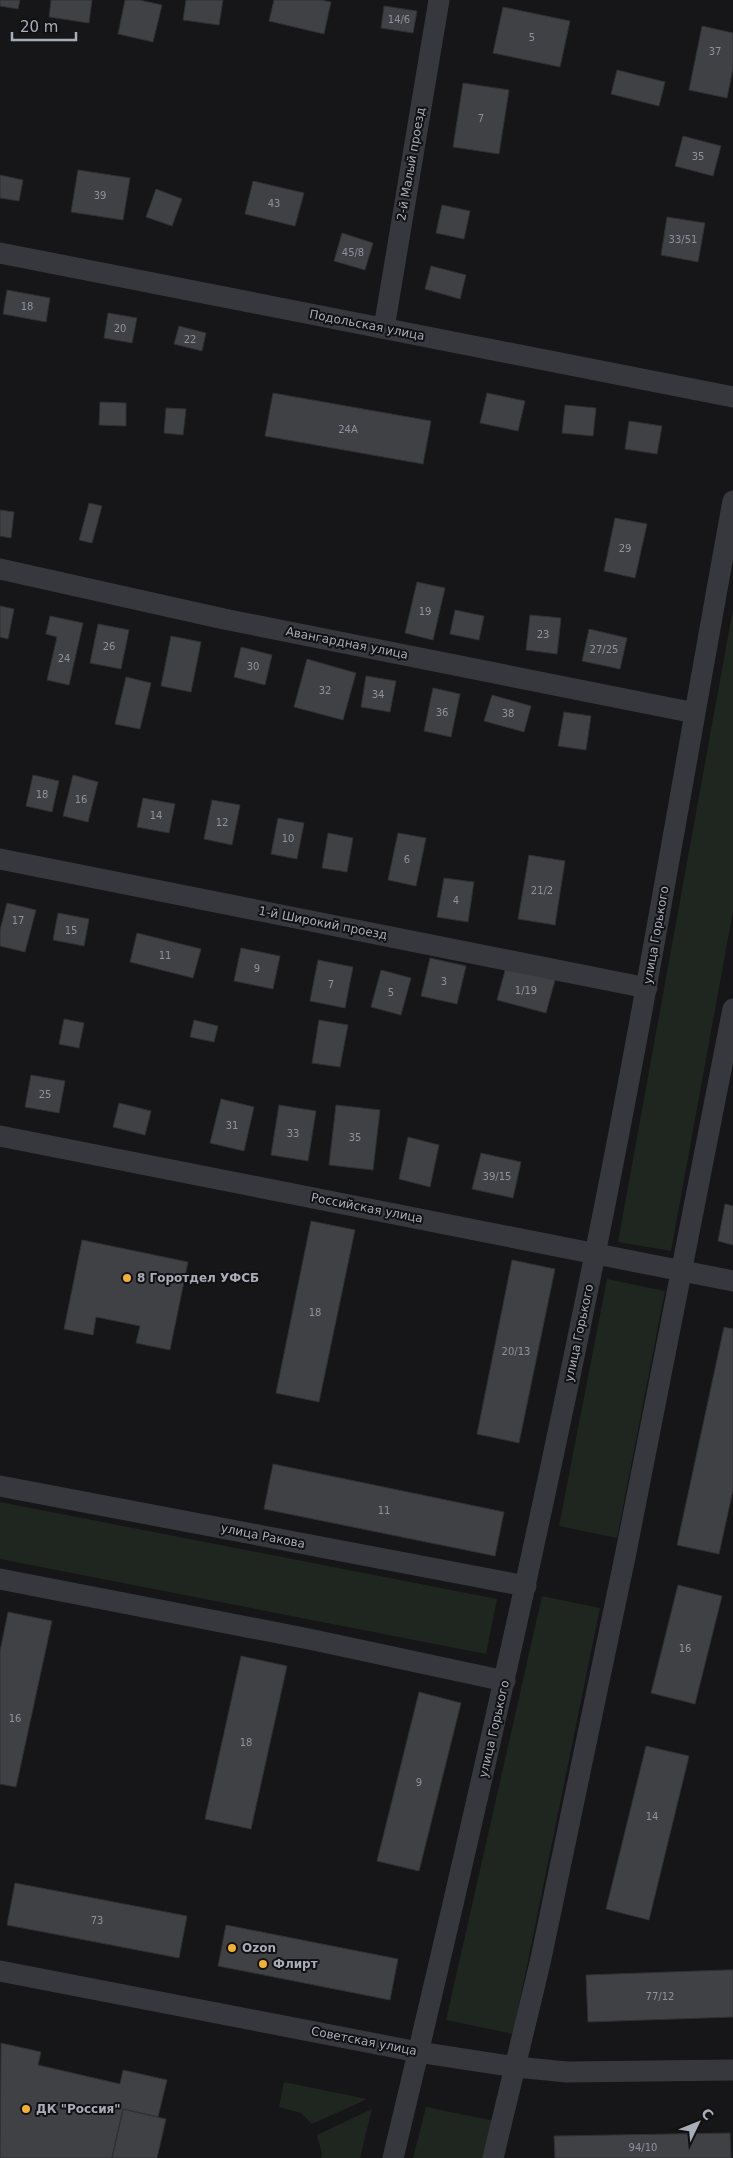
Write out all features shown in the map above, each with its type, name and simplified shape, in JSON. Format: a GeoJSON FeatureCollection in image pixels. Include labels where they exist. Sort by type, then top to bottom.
{"type":"FeatureCollection","features":[{"type":"Feature","properties":{"kind":"street","name":"2-й Малый проезд"},"geometry":{"type":"LineString","coordinates":[[384,328],[439,0]]}},
{"type":"Feature","properties":{"kind":"street","name":"Подольская улица"},"geometry":{"type":"LineString","coordinates":[[0,253],[733,397]]}},
{"type":"Feature","properties":{"kind":"street","name":"улица Горького"},"geometry":{"type":"LineString","coordinates":[[393,2158],[506,1681],[596,1253],[647,988],[733,501]]}},
{"type":"Feature","properties":{"kind":"street","name":"Авангардная улица"},"geometry":{"type":"LineString","coordinates":[[0,569],[233,620],[695,713]]}},
{"type":"Feature","properties":{"kind":"street","name":"1-й Широкий проезд"},"geometry":{"type":"LineString","coordinates":[[0,859],[647,988]]}},
{"type":"Feature","properties":{"kind":"street"},"geometry":{"type":"LineString","coordinates":[[493,2158],[540,1963],[619,1586],[733,1009]]}},
{"type":"Feature","properties":{"kind":"street","name":"Российская улица"},"geometry":{"type":"LineString","coordinates":[[0,1136],[733,1281]]}},
{"type":"Feature","properties":{"kind":"street","name":"улица Ракова"},"geometry":{"type":"LineString","coordinates":[[0,1486],[526,1586]]}},
{"type":"Feature","properties":{"kind":"street"},"geometry":{"type":"LineString","coordinates":[[0,1578],[309,1639],[506,1681]]}},
{"type":"Feature","properties":{"kind":"street","name":"Советская улица"},"geometry":{"type":"LineString","coordinates":[[0,1972],[418,2052],[516,2067],[567,2072],[733,2070]]}},
{"type":"Feature","properties":{"kind":"shaded area"},"geometry":{"type":"Polygon","coordinates":[[[733,609],[733,911],[671,1251],[618,1242],[733,609]]]}},
{"type":"Feature","properties":{"kind":"shaded area"},"geometry":{"type":"Polygon","coordinates":[[[607,1279],[665,1291],[617,1538],[559,1526],[607,1279]]]}},
{"type":"Feature","properties":{"kind":"shaded area"},"geometry":{"type":"Polygon","coordinates":[[[0,1502],[497,1599],[486,1654],[0,1559],[0,1502]]]}},
{"type":"Feature","properties":{"kind":"shaded area"},"geometry":{"type":"Polygon","coordinates":[[[542,1596],[600,1608],[513,2034],[446,2020],[542,1596]]]}},
{"type":"Feature","properties":{"kind":"shaded area"},"geometry":{"type":"Polygon","coordinates":[[[284,2082],[367,2099],[312,2124],[301,2113],[279,2107],[284,2082]]]}},
{"type":"Feature","properties":{"kind":"shaded area"},"geometry":{"type":"Polygon","coordinates":[[[426,2107],[495,2121],[486,2158],[413,2158],[426,2107]]]}},
{"type":"Feature","properties":{"kind":"shaded area"},"geometry":{"type":"Polygon","coordinates":[[[372,2109],[360,2158],[321,2158],[322,2154],[317,2135],[372,2109]]]}},
{"type":"Feature","properties":{"kind":"building"},"geometry":{"type":"Polygon","coordinates":[[[0,0],[20,0],[18,9],[0,6],[0,0]]]}},
{"type":"Feature","properties":{"kind":"building"},"geometry":{"type":"Polygon","coordinates":[[[51,0],[92,0],[89,23],[49,17],[51,0]]]}},
{"type":"Feature","properties":{"kind":"building"},"geometry":{"type":"Polygon","coordinates":[[[125,0],[139,0],[162,5],[153,42],[118,34],[125,0]]]}},
{"type":"Feature","properties":{"kind":"building"},"geometry":{"type":"Polygon","coordinates":[[[186,0],[223,0],[219,25],[183,20],[186,0]]]}},
{"type":"Feature","properties":{"kind":"building"},"geometry":{"type":"Polygon","coordinates":[[[274,0],[321,0],[331,2],[324,34],[269,21],[274,0]]]}},
{"type":"Feature","properties":{"kind":"building"},"geometry":{"type":"Polygon","coordinates":[[[384,6],[417,11],[413,33],[381,28],[384,6]]]}},
{"type":"Feature","properties":{"kind":"building"},"geometry":{"type":"Polygon","coordinates":[[[503,7],[570,21],[560,67],[493,53],[503,7]]]}},
{"type":"Feature","properties":{"kind":"building"},"geometry":{"type":"Polygon","coordinates":[[[702,26],[733,33],[733,68],[727,98],[689,90],[702,26]]]}},
{"type":"Feature","properties":{"kind":"building"},"geometry":{"type":"Polygon","coordinates":[[[617,70],[665,82],[659,106],[611,94],[617,70]]]}},
{"type":"Feature","properties":{"kind":"building"},"geometry":{"type":"Polygon","coordinates":[[[463,83],[509,90],[499,154],[453,147],[463,83]]]}},
{"type":"Feature","properties":{"kind":"building"},"geometry":{"type":"Polygon","coordinates":[[[683,136],[721,146],[713,176],[675,166],[683,136]]]}},
{"type":"Feature","properties":{"kind":"building"},"geometry":{"type":"Polygon","coordinates":[[[78,170],[130,178],[123,220],[71,212],[78,170]]]}},
{"type":"Feature","properties":{"kind":"building"},"geometry":{"type":"Polygon","coordinates":[[[0,175],[23,180],[19,201],[0,198],[0,175]]]}},
{"type":"Feature","properties":{"kind":"building"},"geometry":{"type":"Polygon","coordinates":[[[253,181],[304,193],[295,226],[245,214],[253,181]]]}},
{"type":"Feature","properties":{"kind":"building"},"geometry":{"type":"Polygon","coordinates":[[[156,189],[182,199],[172,226],[146,217],[156,189]]]}},
{"type":"Feature","properties":{"kind":"building"},"geometry":{"type":"Polygon","coordinates":[[[442,205],[470,211],[464,239],[436,233],[442,205]]]}},
{"type":"Feature","properties":{"kind":"building"},"geometry":{"type":"Polygon","coordinates":[[[667,217],[705,223],[698,262],[661,255],[667,217]]]}},
{"type":"Feature","properties":{"kind":"building"},"geometry":{"type":"Polygon","coordinates":[[[342,233],[373,243],[365,270],[334,261],[342,233]]]}},
{"type":"Feature","properties":{"kind":"building"},"geometry":{"type":"Polygon","coordinates":[[[431,266],[466,275],[460,299],[425,289],[431,266]]]}},
{"type":"Feature","properties":{"kind":"building"},"geometry":{"type":"Polygon","coordinates":[[[7,290],[50,298],[46,322],[3,314],[7,290]]]}},
{"type":"Feature","properties":{"kind":"building"},"geometry":{"type":"Polygon","coordinates":[[[108,313],[137,318],[132,343],[104,338],[108,313]]]}},
{"type":"Feature","properties":{"kind":"building"},"geometry":{"type":"Polygon","coordinates":[[[179,326],[206,333],[202,351],[174,344],[179,326]]]}},
{"type":"Feature","properties":{"kind":"building"},"geometry":{"type":"Polygon","coordinates":[[[273,393],[431,421],[423,464],[265,436],[273,393]]]}},
{"type":"Feature","properties":{"kind":"building"},"geometry":{"type":"Polygon","coordinates":[[[487,393],[525,401],[518,431],[480,423],[487,393]]]}},
{"type":"Feature","properties":{"kind":"building"},"geometry":{"type":"Polygon","coordinates":[[[100,402],[126,403],[126,426],[99,425],[100,402]]]}},
{"type":"Feature","properties":{"kind":"building"},"geometry":{"type":"Polygon","coordinates":[[[565,405],[596,408],[593,436],[562,433],[565,405]]]}},
{"type":"Feature","properties":{"kind":"building"},"geometry":{"type":"Polygon","coordinates":[[[166,408],[186,409],[183,435],[164,433],[166,408]]]}},
{"type":"Feature","properties":{"kind":"building"},"geometry":{"type":"Polygon","coordinates":[[[629,421],[662,426],[657,454],[625,449],[629,421]]]}},
{"type":"Feature","properties":{"kind":"building"},"geometry":{"type":"Polygon","coordinates":[[[89,503],[102,506],[92,543],[79,540],[89,503]]]}},
{"type":"Feature","properties":{"kind":"building"},"geometry":{"type":"Polygon","coordinates":[[[0,510],[14,512],[11,538],[0,536],[0,510]]]}},
{"type":"Feature","properties":{"kind":"building"},"geometry":{"type":"Polygon","coordinates":[[[615,518],[647,524],[635,578],[604,571],[615,518]]]}},
{"type":"Feature","properties":{"kind":"building"},"geometry":{"type":"Polygon","coordinates":[[[417,582],[445,588],[433,640],[405,633],[417,582]]]}},
{"type":"Feature","properties":{"kind":"building"},"geometry":{"type":"Polygon","coordinates":[[[0,606],[14,609],[8,639],[0,637],[0,606]]]}},
{"type":"Feature","properties":{"kind":"building"},"geometry":{"type":"Polygon","coordinates":[[[455,610],[484,616],[479,640],[450,634],[455,610]]]}},
{"type":"Feature","properties":{"kind":"building"},"geometry":{"type":"Polygon","coordinates":[[[530,615],[561,618],[557,654],[526,650],[530,615]]]}},
{"type":"Feature","properties":{"kind":"building"},"geometry":{"type":"Polygon","coordinates":[[[50,616],[83,623],[69,685],[47,680],[57,637],[46,634],[50,616]]]}},
{"type":"Feature","properties":{"kind":"building"},"geometry":{"type":"Polygon","coordinates":[[[98,624],[129,630],[121,669],[90,663],[98,624]]]}},
{"type":"Feature","properties":{"kind":"building"},"geometry":{"type":"Polygon","coordinates":[[[589,629],[627,638],[620,669],[582,661],[589,629]]]}},
{"type":"Feature","properties":{"kind":"building"},"geometry":{"type":"Polygon","coordinates":[[[171,636],[201,642],[191,692],[161,686],[171,636]]]}},
{"type":"Feature","properties":{"kind":"building"},"geometry":{"type":"Polygon","coordinates":[[[241,647],[272,655],[265,685],[234,677],[241,647]]]}},
{"type":"Feature","properties":{"kind":"building"},"geometry":{"type":"Polygon","coordinates":[[[307,659],[356,673],[343,720],[294,707],[307,659]]]}},
{"type":"Feature","properties":{"kind":"building"},"geometry":{"type":"Polygon","coordinates":[[[366,676],[396,681],[390,712],[361,707],[366,676]]]}},
{"type":"Feature","properties":{"kind":"building"},"geometry":{"type":"Polygon","coordinates":[[[126,677],[151,683],[140,729],[115,724],[126,677]]]}},
{"type":"Feature","properties":{"kind":"building"},"geometry":{"type":"Polygon","coordinates":[[[433,688],[460,694],[451,737],[424,731],[433,688]]]}},
{"type":"Feature","properties":{"kind":"building"},"geometry":{"type":"Polygon","coordinates":[[[492,695],[531,706],[524,732],[484,721],[492,695]]]}},
{"type":"Feature","properties":{"kind":"building"},"geometry":{"type":"Polygon","coordinates":[[[564,712],[591,716],[586,750],[558,746],[564,712]]]}},
{"type":"Feature","properties":{"kind":"building"},"geometry":{"type":"Polygon","coordinates":[[[33,775],[59,781],[52,812],[26,806],[33,775]]]}},
{"type":"Feature","properties":{"kind":"building"},"geometry":{"type":"Polygon","coordinates":[[[73,775],[98,782],[88,822],[63,816],[73,775]]]}},
{"type":"Feature","properties":{"kind":"building"},"geometry":{"type":"Polygon","coordinates":[[[143,798],[175,804],[169,833],[137,827],[143,798]]]}},
{"type":"Feature","properties":{"kind":"building"},"geometry":{"type":"Polygon","coordinates":[[[212,800],[240,805],[232,845],[204,839],[212,800]]]}},
{"type":"Feature","properties":{"kind":"building"},"geometry":{"type":"Polygon","coordinates":[[[278,818],[304,823],[297,859],[271,854],[278,818]]]}},
{"type":"Feature","properties":{"kind":"building"},"geometry":{"type":"Polygon","coordinates":[[[328,833],[353,838],[347,872],[322,868],[328,833]]]}},
{"type":"Feature","properties":{"kind":"building"},"geometry":{"type":"Polygon","coordinates":[[[398,833],[426,838],[416,886],[388,880],[398,833]]]}},
{"type":"Feature","properties":{"kind":"building"},"geometry":{"type":"Polygon","coordinates":[[[529,855],[565,861],[555,925],[518,919],[529,855]]]}},
{"type":"Feature","properties":{"kind":"building"},"geometry":{"type":"Polygon","coordinates":[[[444,878],[474,882],[468,922],[437,917],[444,878]]]}},
{"type":"Feature","properties":{"kind":"building"},"geometry":{"type":"Polygon","coordinates":[[[7,903],[36,910],[25,952],[0,946],[0,930],[7,903]]]}},
{"type":"Feature","properties":{"kind":"building"},"geometry":{"type":"Polygon","coordinates":[[[58,913],[89,919],[84,946],[53,940],[58,913]]]}},
{"type":"Feature","properties":{"kind":"building"},"geometry":{"type":"Polygon","coordinates":[[[137,933],[201,949],[193,978],[130,962],[137,933]]]}},
{"type":"Feature","properties":{"kind":"building"},"geometry":{"type":"Polygon","coordinates":[[[241,948],[280,956],[273,989],[234,981],[241,948]]]}},
{"type":"Feature","properties":{"kind":"building"},"geometry":{"type":"Polygon","coordinates":[[[430,958],[466,966],[457,1004],[421,996],[430,958]]]}},
{"type":"Feature","properties":{"kind":"building"},"geometry":{"type":"Polygon","coordinates":[[[318,960],[353,967],[345,1008],[310,1001],[318,960]]]}},
{"type":"Feature","properties":{"kind":"building"},"geometry":{"type":"Polygon","coordinates":[[[506,967],[555,980],[546,1013],[497,1000],[506,967]]]}},
{"type":"Feature","properties":{"kind":"building"},"geometry":{"type":"Polygon","coordinates":[[[381,970],[411,978],[401,1015],[371,1007],[381,970]]]}},
{"type":"Feature","properties":{"kind":"building"},"geometry":{"type":"Polygon","coordinates":[[[64,1019],[84,1023],[79,1048],[59,1044],[64,1019]]]}},
{"type":"Feature","properties":{"kind":"building"},"geometry":{"type":"Polygon","coordinates":[[[194,1020],[218,1026],[214,1042],[190,1037],[194,1020]]]}},
{"type":"Feature","properties":{"kind":"building"},"geometry":{"type":"Polygon","coordinates":[[[319,1020],[348,1025],[340,1067],[312,1063],[319,1020]]]}},
{"type":"Feature","properties":{"kind":"building"},"geometry":{"type":"Polygon","coordinates":[[[31,1075],[65,1081],[59,1113],[25,1107],[31,1075]]]}},
{"type":"Feature","properties":{"kind":"building"},"geometry":{"type":"Polygon","coordinates":[[[221,1099],[254,1107],[244,1151],[210,1143],[221,1099]]]}},
{"type":"Feature","properties":{"kind":"building"},"geometry":{"type":"Polygon","coordinates":[[[119,1103],[151,1111],[145,1135],[113,1127],[119,1103]]]}},
{"type":"Feature","properties":{"kind":"building"},"geometry":{"type":"Polygon","coordinates":[[[279,1105],[316,1111],[308,1161],[271,1155],[279,1105]]]}},
{"type":"Feature","properties":{"kind":"building"},"geometry":{"type":"Polygon","coordinates":[[[336,1105],[380,1110],[373,1170],[329,1165],[336,1105]]]}},
{"type":"Feature","properties":{"kind":"building"},"geometry":{"type":"Polygon","coordinates":[[[408,1137],[439,1145],[430,1187],[399,1179],[408,1137]]]}},
{"type":"Feature","properties":{"kind":"building"},"geometry":{"type":"Polygon","coordinates":[[[481,1153],[521,1162],[513,1198],[472,1189],[481,1153]]]}},
{"type":"Feature","properties":{"kind":"building"},"geometry":{"type":"Polygon","coordinates":[[[725,1204],[733,1206],[733,1245],[718,1241],[725,1204]]]}},
{"type":"Feature","properties":{"kind":"building"},"geometry":{"type":"Polygon","coordinates":[[[311,1221],[355,1230],[319,1402],[276,1393],[311,1221]]]}},
{"type":"Feature","properties":{"kind":"building"},"geometry":{"type":"Polygon","coordinates":[[[82,1240],[188,1262],[170,1350],[136,1343],[140,1326],[96,1317],[93,1335],[64,1329],[82,1240]]]}},
{"type":"Feature","properties":{"kind":"building"},"geometry":{"type":"Polygon","coordinates":[[[512,1260],[555,1269],[519,1443],[477,1434],[512,1260]]]}},
{"type":"Feature","properties":{"kind":"building"},"geometry":{"type":"Polygon","coordinates":[[[724,1327],[733,1329],[733,1490],[719,1554],[677,1545],[724,1327]]]}},
{"type":"Feature","properties":{"kind":"building"},"geometry":{"type":"Polygon","coordinates":[[[273,1464],[504,1512],[495,1556],[264,1509],[273,1464]]]}},
{"type":"Feature","properties":{"kind":"building"},"geometry":{"type":"Polygon","coordinates":[[[678,1585],[722,1596],[695,1704],[651,1693],[678,1585]]]}},
{"type":"Feature","properties":{"kind":"building"},"geometry":{"type":"Polygon","coordinates":[[[8,1612],[52,1621],[16,1787],[0,1784],[0,1651],[8,1612]]]}},
{"type":"Feature","properties":{"kind":"building"},"geometry":{"type":"Polygon","coordinates":[[[241,1656],[287,1666],[251,1829],[205,1819],[241,1656]]]}},
{"type":"Feature","properties":{"kind":"building"},"geometry":{"type":"Polygon","coordinates":[[[419,1692],[461,1703],[419,1871],[377,1861],[419,1692]]]}},
{"type":"Feature","properties":{"kind":"building"},"geometry":{"type":"Polygon","coordinates":[[[646,1746],[689,1756],[649,1920],[606,1909],[646,1746]]]}},
{"type":"Feature","properties":{"kind":"building"},"geometry":{"type":"Polygon","coordinates":[[[15,1883],[187,1916],[179,1958],[7,1925],[15,1883]]]}},
{"type":"Feature","properties":{"kind":"building"},"geometry":{"type":"Polygon","coordinates":[[[226,1925],[398,1959],[390,2000],[218,1966],[226,1925]]]}},
{"type":"Feature","properties":{"kind":"building"},"geometry":{"type":"Polygon","coordinates":[[[733,1970],[733,2017],[588,2022],[586,1975],[733,1970]]]}},
{"type":"Feature","properties":{"kind":"building"},"geometry":{"type":"Polygon","coordinates":[[[1,2043],[41,2052],[38,2065],[120,2084],[123,2070],[167,2080],[158,2117],[123,2109],[112,2158],[0,2158],[1,2043]]]}},
{"type":"Feature","properties":{"kind":"building"},"geometry":{"type":"Polygon","coordinates":[[[123,2109],[166,2119],[157,2158],[112,2158],[123,2109]]]}},
{"type":"Feature","properties":{"kind":"building"},"geometry":{"type":"Polygon","coordinates":[[[730,2133],[731,2158],[555,2158],[554,2136],[730,2133]]]}},
{"type":"Feature","properties":{"kind":"place","name":"8 Горотдел УФСБ"},"geometry":{"type":"Point","coordinates":[127,1278]}},
{"type":"Feature","properties":{"kind":"place","name":"Ozon"},"geometry":{"type":"Point","coordinates":[232,1948]}},
{"type":"Feature","properties":{"kind":"place","name":"Флирт"},"geometry":{"type":"Point","coordinates":[263,1964]}},
{"type":"Feature","properties":{"kind":"place","name":"ДК \"Россия\""},"geometry":{"type":"Point","coordinates":[26,2109]}}]}
